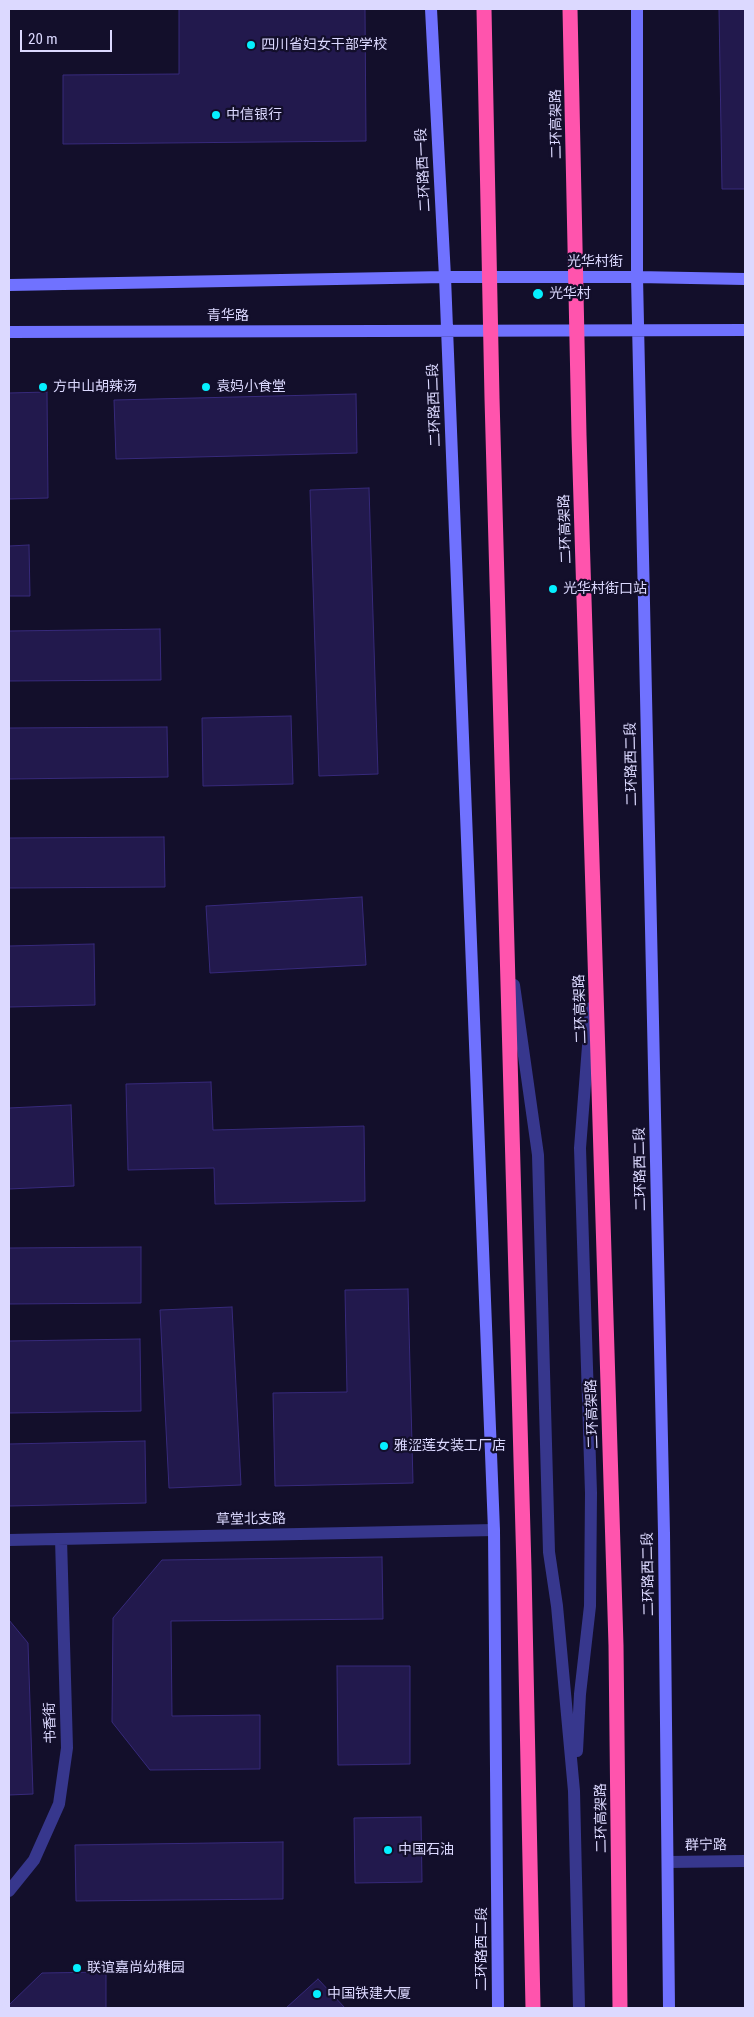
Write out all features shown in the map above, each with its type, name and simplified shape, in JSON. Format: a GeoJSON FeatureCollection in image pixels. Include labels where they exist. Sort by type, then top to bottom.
{"type":"FeatureCollection","features":[{"type":"Feature","properties":{"kind":"highway"},"geometry":{"type":"LineString","coordinates":[[484,9],[492,408],[525,1589],[533,2008]]}},
{"type":"Feature","properties":{"kind":"highway","name":"二环高架路"},"geometry":{"type":"LineString","coordinates":[[570,9],[580,445],[616,1645],[620,2008]]}},
{"type":"Feature","properties":{"kind":"main road","name":"二环路西一段"},"geometry":{"type":"LineString","coordinates":[[431,9],[447,330]]}},
{"type":"Feature","properties":{"kind":"main road"},"geometry":{"type":"LineString","coordinates":[[637,9],[638,329]]}},
{"type":"Feature","properties":{"kind":"main road","name":"光华村街"},"geometry":{"type":"LineString","coordinates":[[445,277],[745,279]]}},
{"type":"Feature","properties":{"kind":"main road"},"geometry":{"type":"LineString","coordinates":[[9,285],[445,277]]}},
{"type":"Feature","properties":{"kind":"main road","name":"二环路西二段"},"geometry":{"type":"LineString","coordinates":[[638,329],[664,1513],[669,2008]]}},
{"type":"Feature","properties":{"kind":"main road"},"geometry":{"type":"LineString","coordinates":[[447,330],[745,330]]}},
{"type":"Feature","properties":{"kind":"main road","name":"二环路西二段"},"geometry":{"type":"LineString","coordinates":[[447,330],[494,1530],[498,2008]]}},
{"type":"Feature","properties":{"kind":"main road","name":"青华路"},"geometry":{"type":"LineString","coordinates":[[9,332],[447,330]]}},
{"type":"Feature","properties":{"kind":"street"},"geometry":{"type":"LineString","coordinates":[[574,1791],[580,1694],[590,1606],[590,1493],[580,1148],[595,941]]}},
{"type":"Feature","properties":{"kind":"street"},"geometry":{"type":"LineString","coordinates":[[507,943],[538,1154],[549,1552],[557,1606],[574,1791],[578,2008]]}},
{"type":"Feature","properties":{"kind":"street","name":"草堂北支路"},"geometry":{"type":"LineString","coordinates":[[9,1540],[494,1530]]}},
{"type":"Feature","properties":{"kind":"street","name":"书香街"},"geometry":{"type":"LineString","coordinates":[[9,1891],[34,1860],[59,1804],[67,1748],[61,1540]]}},
{"type":"Feature","properties":{"kind":"street","name":"群宁路"},"geometry":{"type":"LineString","coordinates":[[668,1862],[745,1861]]}},
{"type":"Feature","properties":{"kind":"building"},"geometry":{"type":"Polygon","coordinates":[[[179,9],[365,9],[366,141],[63,144],[63,75],[179,74],[179,9]]]}},
{"type":"Feature","properties":{"kind":"building"},"geometry":{"type":"Polygon","coordinates":[[[719,9],[745,9],[745,189],[722,189],[719,9]]]}},
{"type":"Feature","properties":{"kind":"building"},"geometry":{"type":"Polygon","coordinates":[[[47,392],[48,498],[9,499],[9,393],[47,392]]]}},
{"type":"Feature","properties":{"kind":"building"},"geometry":{"type":"Polygon","coordinates":[[[356,394],[357,453],[116,459],[114,400],[356,394]]]}},
{"type":"Feature","properties":{"kind":"building"},"geometry":{"type":"Polygon","coordinates":[[[369,488],[378,774],[319,776],[310,490],[369,488]]]}},
{"type":"Feature","properties":{"kind":"building"},"geometry":{"type":"Polygon","coordinates":[[[29,545],[30,596],[9,596],[9,546],[29,545]]]}},
{"type":"Feature","properties":{"kind":"building"},"geometry":{"type":"Polygon","coordinates":[[[160,629],[161,680],[9,681],[9,631],[160,629]]]}},
{"type":"Feature","properties":{"kind":"building"},"geometry":{"type":"Polygon","coordinates":[[[291,716],[293,784],[203,786],[202,718],[291,716]]]}},
{"type":"Feature","properties":{"kind":"building"},"geometry":{"type":"Polygon","coordinates":[[[167,727],[168,777],[9,779],[9,728],[167,727]]]}},
{"type":"Feature","properties":{"kind":"building"},"geometry":{"type":"Polygon","coordinates":[[[164,837],[165,887],[9,888],[9,838],[164,837]]]}},
{"type":"Feature","properties":{"kind":"building"},"geometry":{"type":"Polygon","coordinates":[[[362,897],[366,965],[210,973],[206,906],[362,897]]]}},
{"type":"Feature","properties":{"kind":"building"},"geometry":{"type":"Polygon","coordinates":[[[94,944],[95,1005],[9,1007],[9,946],[94,944]]]}},
{"type":"Feature","properties":{"kind":"building"},"geometry":{"type":"Polygon","coordinates":[[[211,1082],[213,1130],[364,1126],[365,1201],[215,1204],[214,1168],[128,1170],[126,1084],[211,1082]]]}},
{"type":"Feature","properties":{"kind":"building"},"geometry":{"type":"Polygon","coordinates":[[[71,1105],[74,1186],[9,1189],[9,1108],[71,1105]]]}},
{"type":"Feature","properties":{"kind":"building"},"geometry":{"type":"Polygon","coordinates":[[[141,1247],[141,1303],[9,1304],[9,1248],[141,1247]]]}},
{"type":"Feature","properties":{"kind":"building"},"geometry":{"type":"Polygon","coordinates":[[[408,1289],[413,1483],[275,1486],[273,1393],[347,1392],[345,1290],[408,1289]]]}},
{"type":"Feature","properties":{"kind":"building"},"geometry":{"type":"Polygon","coordinates":[[[232,1307],[241,1485],[169,1488],[160,1310],[232,1307]]]}},
{"type":"Feature","properties":{"kind":"building"},"geometry":{"type":"Polygon","coordinates":[[[140,1339],[141,1411],[9,1413],[9,1341],[140,1339]]]}},
{"type":"Feature","properties":{"kind":"building"},"geometry":{"type":"Polygon","coordinates":[[[145,1441],[146,1503],[9,1506],[9,1444],[145,1441]]]}},
{"type":"Feature","properties":{"kind":"building"},"geometry":{"type":"Polygon","coordinates":[[[382,1557],[383,1619],[171,1621],[172,1716],[260,1715],[260,1769],[150,1770],[112,1722],[113,1618],[162,1560],[382,1557]]]}},
{"type":"Feature","properties":{"kind":"building"},"geometry":{"type":"Polygon","coordinates":[[[9,1620],[28,1643],[33,1794],[9,1795],[9,1620]]]}},
{"type":"Feature","properties":{"kind":"building"},"geometry":{"type":"Polygon","coordinates":[[[337,1666],[410,1666],[410,1764],[338,1765],[337,1666]]]}},
{"type":"Feature","properties":{"kind":"building","name":"中国石油"},"geometry":{"type":"Polygon","coordinates":[[[421,1817],[422,1882],[355,1883],[354,1818],[421,1817]]]}},
{"type":"Feature","properties":{"kind":"building"},"geometry":{"type":"Polygon","coordinates":[[[283,1842],[283,1899],[76,1901],[75,1845],[283,1842]]]}},
{"type":"Feature","properties":{"kind":"building"},"geometry":{"type":"Polygon","coordinates":[[[106,1972],[106,2008],[9,2008],[9,2005],[42,1973],[106,1972]]]}},
{"type":"Feature","properties":{"kind":"building","name":"中国铁建大厦"},"geometry":{"type":"Polygon","coordinates":[[[318,1979],[345,2008],[286,2008],[318,1979]]]}},
{"type":"Feature","properties":{"kind":"place","name":"四川省妇女干部学校"},"geometry":{"type":"Point","coordinates":[251,45]}},
{"type":"Feature","properties":{"kind":"place","name":"中信银行"},"geometry":{"type":"Point","coordinates":[216,115]}},
{"type":"Feature","properties":{"kind":"place","name":"光华村"},"geometry":{"type":"Point","coordinates":[538,294]}},
{"type":"Feature","properties":{"kind":"place","name":"方中山胡辣汤"},"geometry":{"type":"Point","coordinates":[43,387]}},
{"type":"Feature","properties":{"kind":"place","name":"袁妈小食堂"},"geometry":{"type":"Point","coordinates":[206,387]}},
{"type":"Feature","properties":{"kind":"place","name":"光华村街口站"},"geometry":{"type":"Point","coordinates":[553,589]}},
{"type":"Feature","properties":{"kind":"place","name":"雅涩莲女装工厂店"},"geometry":{"type":"Point","coordinates":[384,1446]}},
{"type":"Feature","properties":{"kind":"place","name":"中国石油"},"geometry":{"type":"Point","coordinates":[388,1850]}},
{"type":"Feature","properties":{"kind":"place","name":"联谊嘉尚幼稚园"},"geometry":{"type":"Point","coordinates":[77,1968]}},
{"type":"Feature","properties":{"kind":"place","name":"中国铁建大厦"},"geometry":{"type":"Point","coordinates":[317,1994]}}]}
